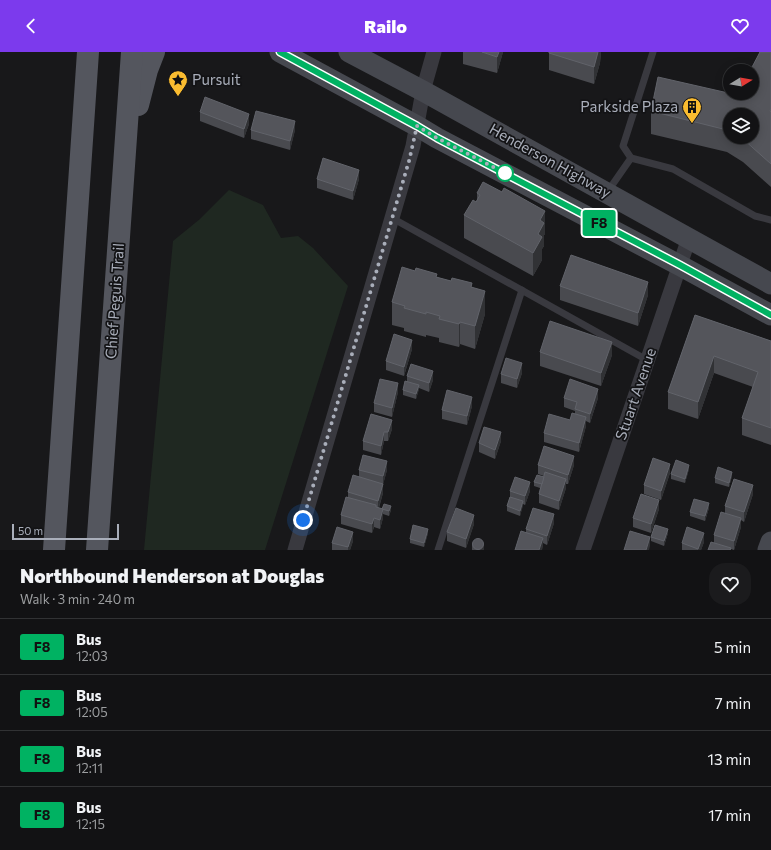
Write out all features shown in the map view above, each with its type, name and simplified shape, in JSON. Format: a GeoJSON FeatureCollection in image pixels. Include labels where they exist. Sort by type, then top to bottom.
{"type":"FeatureCollection","features":[{"type":"Feature","properties":{"kind":"main road"},"geometry":{"type":"LineString","coordinates":[[74,52],[77,78],[84,113]]}},
{"type":"Feature","properties":{"kind":"main road"},"geometry":{"type":"LineString","coordinates":[[54,550],[88,52]]}},
{"type":"Feature","properties":{"kind":"main road","name":"Chief Peguis Trail"},"geometry":{"type":"LineString","coordinates":[[97,550],[132,52]]}},
{"type":"Feature","properties":{"kind":"main road"},"geometry":{"type":"LineString","coordinates":[[126,147],[154,52]]}},
{"type":"Feature","properties":{"kind":"main road","name":"Henderson Highway"},"geometry":{"type":"LineString","coordinates":[[280,52],[437,138],[680,265],[771,315]]}},
{"type":"Feature","properties":{"kind":"main road","name":"Henderson Highway"},"geometry":{"type":"LineString","coordinates":[[348,52],[423,91],[688,238],[769,281]]}},
{"type":"Feature","properties":{"kind":"main road"},"geometry":{"type":"LineString","coordinates":[[768,550],[771,542]]}},
{"type":"Feature","properties":{"kind":"street"},"geometry":{"type":"LineString","coordinates":[[294,550],[413,146],[423,91],[434,52]]}},
{"type":"Feature","properties":{"kind":"street","name":"Stuart Avenue"},"geometry":{"type":"LineString","coordinates":[[583,550],[688,238]]}},
{"type":"Feature","properties":{"kind":"lane"},"geometry":{"type":"LineString","coordinates":[[653,52],[623,146],[631,158],[673,169],[755,216],[771,220]]}},
{"type":"Feature","properties":{"kind":"lane"},"geometry":{"type":"LineString","coordinates":[[607,193],[631,158]]}},
{"type":"Feature","properties":{"kind":"lane"},"geometry":{"type":"LineString","coordinates":[[392,218],[647,360]]}},
{"type":"Feature","properties":{"kind":"lane"},"geometry":{"type":"LineString","coordinates":[[438,550],[522,290]]}},
{"type":"Feature","properties":{"kind":"shaded area"},"geometry":{"type":"Polygon","coordinates":[[[229,190],[263,205],[281,238],[298,236],[313,248],[348,286],[265,550],[144,550],[173,241],[200,219],[229,190]]]}},
{"type":"Feature","properties":{"kind":"building"},"geometry":{"type":"Polygon","coordinates":[[[482,52],[499,52],[497,57],[482,52]]]}},
{"type":"Feature","properties":{"kind":"building"},"geometry":{"type":"Polygon","coordinates":[[[549,52],[598,52],[594,67],[549,52]]]}},
{"type":"Feature","properties":{"kind":"building"},"geometry":{"type":"Polygon","coordinates":[[[760,52],[771,52],[771,164],[749,144],[759,144],[759,108],[723,108],[723,129],[651,111],[658,77],[723,92],[723,100],[759,100],[759,64],[754,64],[760,52]]]}},
{"type":"Feature","properties":{"kind":"building"},"geometry":{"type":"Polygon","coordinates":[[[205,97],[249,114],[244,129],[200,112],[205,97]]]}},
{"type":"Feature","properties":{"kind":"building"},"geometry":{"type":"Polygon","coordinates":[[[256,111],[295,121],[290,141],[251,130],[256,111]]]}},
{"type":"Feature","properties":{"kind":"building"},"geometry":{"type":"Polygon","coordinates":[[[323,158],[359,170],[353,191],[317,179],[323,158]]]}},
{"type":"Feature","properties":{"kind":"building"},"geometry":{"type":"Polygon","coordinates":[[[483,182],[502,192],[504,188],[545,211],[540,220],[544,223],[538,234],[542,237],[533,253],[464,215],[473,200],[476,202],[480,195],[477,193],[483,182]]]}},
{"type":"Feature","properties":{"kind":"building"},"geometry":{"type":"Polygon","coordinates":[[[571,255],[648,282],[638,313],[560,286],[571,255]]]}},
{"type":"Feature","properties":{"kind":"building"},"geometry":{"type":"Polygon","coordinates":[[[402,267],[415,271],[416,268],[437,274],[436,277],[451,281],[452,278],[472,283],[471,287],[485,291],[475,326],[439,319],[440,316],[404,308],[405,306],[392,302],[402,267]]]}},
{"type":"Feature","properties":{"kind":"building"},"geometry":{"type":"Polygon","coordinates":[[[695,315],[771,341],[771,428],[742,418],[758,372],[714,356],[698,402],[668,392],[695,315]]]}},
{"type":"Feature","properties":{"kind":"building"},"geometry":{"type":"Polygon","coordinates":[[[550,321],[612,342],[601,373],[540,352],[550,321]]]}},
{"type":"Feature","properties":{"kind":"building"},"geometry":{"type":"Polygon","coordinates":[[[394,334],[412,340],[404,367],[386,361],[394,334]]]}},
{"type":"Feature","properties":{"kind":"building"},"geometry":{"type":"Polygon","coordinates":[[[506,358],[522,363],[517,379],[501,374],[506,358]]]}},
{"type":"Feature","properties":{"kind":"building"},"geometry":{"type":"Polygon","coordinates":[[[411,364],[433,371],[429,383],[407,376],[411,364]]]}},
{"type":"Feature","properties":{"kind":"building"},"geometry":{"type":"Polygon","coordinates":[[[380,379],[398,383],[392,408],[374,403],[380,379]]]}},
{"type":"Feature","properties":{"kind":"building"},"geometry":{"type":"Polygon","coordinates":[[[570,379],[598,389],[590,414],[575,409],[577,402],[564,398],[570,379]]]}},
{"type":"Feature","properties":{"kind":"building"},"geometry":{"type":"Polygon","coordinates":[[[405,381],[419,385],[416,394],[403,390],[405,381]]]}},
{"type":"Feature","properties":{"kind":"building"},"geometry":{"type":"Polygon","coordinates":[[[447,390],[472,397],[467,416],[442,410],[447,390]]]}},
{"type":"Feature","properties":{"kind":"building"},"geometry":{"type":"Polygon","coordinates":[[[572,413],[586,417],[579,443],[544,433],[549,414],[570,420],[572,413]]]}},
{"type":"Feature","properties":{"kind":"building"},"geometry":{"type":"Polygon","coordinates":[[[371,414],[392,420],[388,432],[384,432],[381,446],[363,441],[371,414]]]}},
{"type":"Feature","properties":{"kind":"building"},"geometry":{"type":"Polygon","coordinates":[[[484,427],[501,432],[495,450],[479,443],[484,427]]]}},
{"type":"Feature","properties":{"kind":"building"},"geometry":{"type":"Polygon","coordinates":[[[544,446],[574,456],[568,475],[538,465],[544,446]]]}},
{"type":"Feature","properties":{"kind":"building"},"geometry":{"type":"Polygon","coordinates":[[[363,455],[387,461],[383,476],[359,470],[363,455]]]}},
{"type":"Feature","properties":{"kind":"building"},"geometry":{"type":"Polygon","coordinates":[[[653,458],[670,464],[661,491],[644,485],[653,458]]]}},
{"type":"Feature","properties":{"kind":"building"},"geometry":{"type":"Polygon","coordinates":[[[676,460],[689,465],[685,479],[671,474],[676,460]]]}},
{"type":"Feature","properties":{"kind":"building"},"geometry":{"type":"Polygon","coordinates":[[[718,467],[732,472],[729,483],[715,478],[718,467]]]}},
{"type":"Feature","properties":{"kind":"building"},"geometry":{"type":"Polygon","coordinates":[[[545,472],[566,479],[559,501],[539,494],[545,472]]]}},
{"type":"Feature","properties":{"kind":"building"},"geometry":{"type":"Polygon","coordinates":[[[353,475],[383,484],[378,501],[348,492],[353,475]]]}},
{"type":"Feature","properties":{"kind":"building"},"geometry":{"type":"Polygon","coordinates":[[[537,475],[544,477],[542,484],[534,482],[537,475]]]}},
{"type":"Feature","properties":{"kind":"building"},"geometry":{"type":"Polygon","coordinates":[[[515,477],[530,482],[525,496],[510,491],[515,477]]]}},
{"type":"Feature","properties":{"kind":"building"},"geometry":{"type":"Polygon","coordinates":[[[734,479],[753,485],[744,512],[725,506],[734,479]]]}},
{"type":"Feature","properties":{"kind":"building"},"geometry":{"type":"Polygon","coordinates":[[[641,494],[659,500],[651,524],[633,518],[641,494]]]}},
{"type":"Feature","properties":{"kind":"building"},"geometry":{"type":"Polygon","coordinates":[[[346,497],[376,505],[376,507],[383,509],[380,520],[374,518],[372,524],[341,515],[346,497]]]}},
{"type":"Feature","properties":{"kind":"building"},"geometry":{"type":"Polygon","coordinates":[[[510,497],[523,501],[520,511],[507,506],[510,497]]]}},
{"type":"Feature","properties":{"kind":"building"},"geometry":{"type":"Polygon","coordinates":[[[694,499],[709,503],[705,516],[690,512],[694,499]]]}},
{"type":"Feature","properties":{"kind":"building"},"geometry":{"type":"Polygon","coordinates":[[[384,504],[391,506],[389,511],[382,509],[384,504]]]}},
{"type":"Feature","properties":{"kind":"building"},"geometry":{"type":"Polygon","coordinates":[[[456,508],[474,515],[466,539],[447,532],[456,508]]]}},
{"type":"Feature","properties":{"kind":"building"},"geometry":{"type":"Polygon","coordinates":[[[533,508],[554,514],[547,536],[526,529],[533,508]]]}},
{"type":"Feature","properties":{"kind":"building"},"geometry":{"type":"Polygon","coordinates":[[[721,512],[741,518],[734,541],[714,535],[721,512]]]}},
{"type":"Feature","properties":{"kind":"building"},"geometry":{"type":"Polygon","coordinates":[[[413,525],[428,529],[424,543],[410,539],[413,525]]]}},
{"type":"Feature","properties":{"kind":"building"},"geometry":{"type":"Polygon","coordinates":[[[655,525],[668,529],[664,541],[651,537],[655,525]]]}},
{"type":"Feature","properties":{"kind":"building"},"geometry":{"type":"Polygon","coordinates":[[[337,527],[353,532],[348,547],[332,543],[337,527]]]}},
{"type":"Feature","properties":{"kind":"building"},"geometry":{"type":"Polygon","coordinates":[[[687,527],[704,533],[698,549],[682,543],[687,527]]]}},
{"type":"Feature","properties":{"kind":"building"},"geometry":{"type":"Polygon","coordinates":[[[521,531],[543,538],[539,550],[515,550],[521,531]]]}},
{"type":"Feature","properties":{"kind":"building"},"geometry":{"type":"Polygon","coordinates":[[[630,531],[650,537],[646,550],[624,550],[630,531]]]}},
{"type":"Feature","properties":{"kind":"building"},"geometry":{"type":"Polygon","coordinates":[[[478,538],[482,540],[484,544],[482,548],[478,550],[474,548],[472,544],[474,540],[478,538]]]}},
{"type":"Feature","properties":{"kind":"building"},"geometry":{"type":"Polygon","coordinates":[[[711,542],[731,548],[730,550],[708,550],[711,542]]]}},
{"type":"Feature","properties":{"kind":"bus line","name":"F8"},"geometry":{"type":"LineString","coordinates":[[280,52],[437,138],[680,265],[771,315]]}},
{"type":"Feature","properties":{"kind":"place","name":"Pursuit"},"geometry":{"type":"Point","coordinates":[178,97]}},
{"type":"Feature","properties":{"kind":"place","name":"Parkside Plaza"},"geometry":{"type":"Point","coordinates":[692,124]}},
{"type":"Feature","properties":{"kind":"route"},"geometry":{"type":"LineString","coordinates":[[303,520],[409,161],[417,126],[505,173]]}}]}
